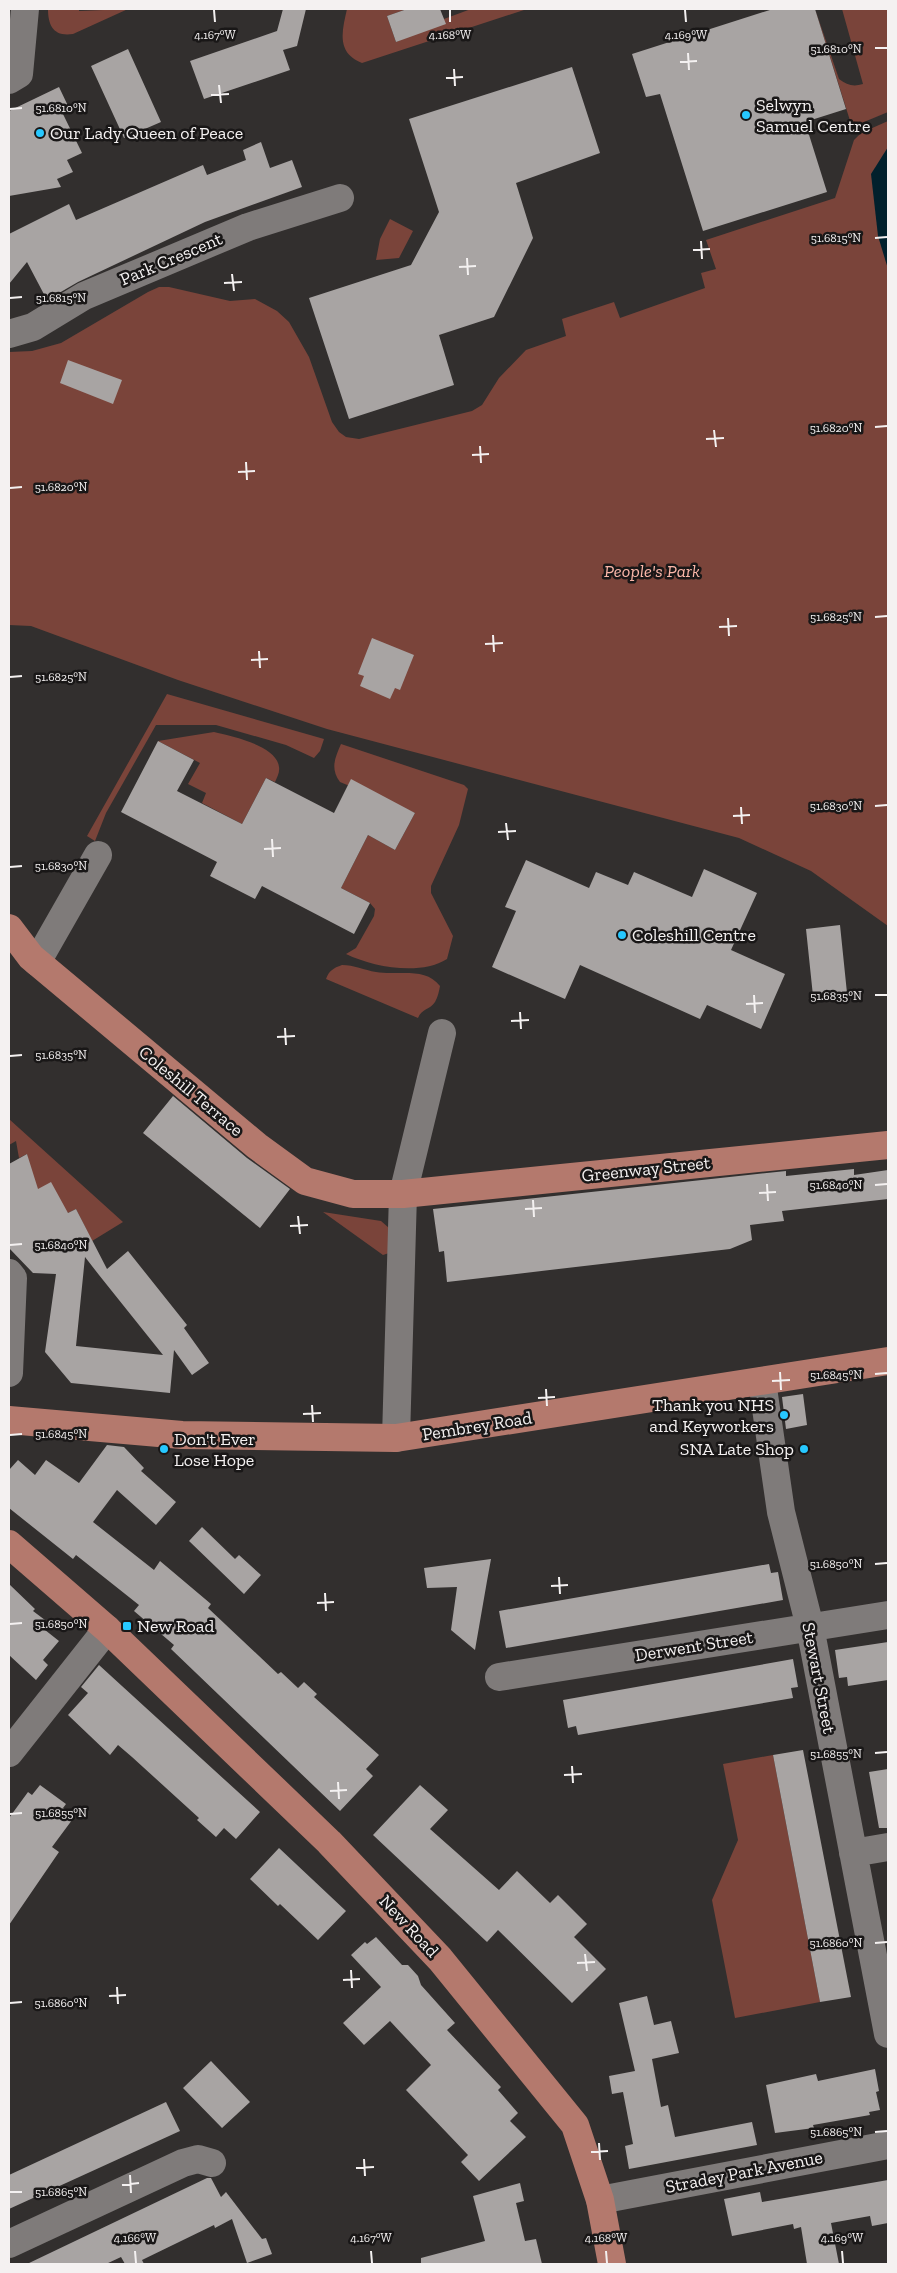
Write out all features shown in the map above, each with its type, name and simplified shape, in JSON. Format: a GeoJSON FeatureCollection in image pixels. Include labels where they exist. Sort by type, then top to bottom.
{"type":"FeatureCollection","features":[{"type":"Feature","properties":{"kind":"main road","name":"Coleshill Terrace"},"geometry":{"type":"LineString","coordinates":[[9,928],[37,962],[257,1146],[305,1181],[353,1194],[403,1194]]}},
{"type":"Feature","properties":{"kind":"main road","name":"Greenway Street"},"geometry":{"type":"LineString","coordinates":[[403,1194],[888,1145]]}},
{"type":"Feature","properties":{"kind":"main road","name":"Pembrey Road"},"geometry":{"type":"LineString","coordinates":[[9,1420],[182,1435],[396,1438],[888,1361]]}},
{"type":"Feature","properties":{"kind":"main road","name":"New Road"},"geometry":{"type":"LineString","coordinates":[[9,1544],[106,1629],[329,1842],[440,1959],[575,2125],[600,2200],[612,2264]]}},
{"type":"Feature","properties":{"kind":"street"},"geometry":{"type":"LineString","coordinates":[[9,80],[19,74],[25,9]]}},
{"type":"Feature","properties":{"kind":"street","name":"Park Crescent"},"geometry":{"type":"LineString","coordinates":[[9,334],[33,326],[84,296],[248,227],[340,198]]}},
{"type":"Feature","properties":{"kind":"street"},"geometry":{"type":"LineString","coordinates":[[37,962],[98,855]]}},
{"type":"Feature","properties":{"kind":"street"},"geometry":{"type":"LineString","coordinates":[[396,1438],[403,1194],[442,1032]]}},
{"type":"Feature","properties":{"kind":"street"},"geometry":{"type":"LineString","coordinates":[[9,1273],[13,1278],[9,1373]]}},
{"type":"Feature","properties":{"kind":"street","name":"Stewart Street"},"geometry":{"type":"LineString","coordinates":[[762,1381],[781,1512],[810,1627],[888,2034]]}},
{"type":"Feature","properties":{"kind":"street","name":"Derwent Street"},"geometry":{"type":"LineString","coordinates":[[499,1677],[888,1615]]}},
{"type":"Feature","properties":{"kind":"street"},"geometry":{"type":"LineString","coordinates":[[9,1753],[106,1629]]}},
{"type":"Feature","properties":{"kind":"street"},"geometry":{"type":"LineString","coordinates":[[854,1854],[888,1847]]}},
{"type":"Feature","properties":{"kind":"street","name":"Stradey Park Avenue"},"geometry":{"type":"LineString","coordinates":[[600,2200],[888,2145]]}},
{"type":"Feature","properties":{"kind":"street"},"geometry":{"type":"LineString","coordinates":[[9,2244],[182,2163],[198,2159],[212,2163]]}},
{"type":"Feature","properties":{"kind":"green space"},"geometry":{"type":"Polygon","coordinates":[[[48,9],[79,9],[79,11],[128,9],[73,34],[61,34],[53,29],[49,21],[48,9]]]}},
{"type":"Feature","properties":{"kind":"green space"},"geometry":{"type":"Polygon","coordinates":[[[347,9],[407,9],[387,16],[396,42],[444,19],[471,9],[527,9],[362,63],[348,53],[343,40],[347,9]]]}},
{"type":"Feature","properties":{"kind":"green space"},"geometry":{"type":"Polygon","coordinates":[[[815,9],[839,79],[847,84],[856,85],[863,84],[842,9],[888,9],[888,112],[852,127],[815,9]]]}},
{"type":"Feature","properties":{"kind":"green space","name":"People's Park"},"geometry":{"type":"Polygon","coordinates":[[[888,121],[888,926],[811,871],[739,838],[327,729],[178,680],[31,626],[9,625],[9,352],[32,351],[61,343],[148,292],[159,287],[169,287],[230,301],[255,299],[277,311],[289,322],[309,357],[332,422],[339,432],[346,437],[359,439],[472,411],[482,405],[499,378],[526,350],[566,336],[562,319],[614,302],[620,318],[705,288],[701,273],[716,269],[706,240],[835,198],[854,140],[861,133],[888,121]]]}},
{"type":"Feature","properties":{"kind":"green space"},"geometry":{"type":"Polygon","coordinates":[[[390,219],[413,231],[399,258],[376,260],[380,239],[390,219]]]}},
{"type":"Feature","properties":{"kind":"green space"},"geometry":{"type":"Polygon","coordinates":[[[167,694],[324,739],[320,751],[314,758],[286,745],[216,725],[156,725],[106,813],[95,841],[87,836],[167,694]]]}},
{"type":"Feature","properties":{"kind":"green space"},"geometry":{"type":"Polygon","coordinates":[[[214,732],[242,739],[262,748],[271,753],[279,767],[279,773],[275,782],[266,778],[242,824],[202,803],[206,793],[188,784],[200,763],[158,741],[214,732]]]}},
{"type":"Feature","properties":{"kind":"green space"},"geometry":{"type":"Polygon","coordinates":[[[341,744],[464,785],[468,789],[459,825],[431,886],[431,893],[453,936],[447,959],[424,967],[396,968],[369,963],[346,954],[356,948],[374,916],[375,909],[370,903],[341,888],[368,835],[395,850],[415,813],[340,782],[334,768],[335,758],[341,744]]]}},
{"type":"Feature","properties":{"kind":"green space"},"geometry":{"type":"Polygon","coordinates":[[[342,965],[376,972],[410,973],[427,976],[440,986],[438,996],[433,1005],[422,1012],[418,1018],[326,979],[332,970],[342,965]]]}},
{"type":"Feature","properties":{"kind":"green space"},"geometry":{"type":"Polygon","coordinates":[[[9,1119],[123,1222],[92,1241],[76,1209],[68,1213],[35,1191],[27,1154],[19,1158],[16,1141],[9,1145],[9,1119]]]}},
{"type":"Feature","properties":{"kind":"green space"},"geometry":{"type":"Polygon","coordinates":[[[323,1212],[381,1221],[389,1228],[389,1253],[383,1255],[323,1212]]]}},
{"type":"Feature","properties":{"kind":"green space"},"geometry":{"type":"Polygon","coordinates":[[[773,1755],[820,2002],[735,2018],[712,1900],[738,1840],[723,1764],[773,1755]]]}},
{"type":"Feature","properties":{"kind":"water"},"geometry":{"type":"Polygon","coordinates":[[[888,147],[888,269],[878,236],[871,174],[888,147]]]}},
{"type":"Feature","properties":{"kind":"building"},"geometry":{"type":"Polygon","coordinates":[[[283,9],[306,9],[297,46],[283,50],[290,70],[204,99],[190,61],[277,31],[283,9]]]}},
{"type":"Feature","properties":{"kind":"building"},"geometry":{"type":"Polygon","coordinates":[[[407,9],[440,9],[446,24],[396,42],[387,16],[407,9]]]}},
{"type":"Feature","properties":{"kind":"building","name":"Selwyn Samuel Centre"},"geometry":{"type":"Polygon","coordinates":[[[773,9],[815,9],[846,109],[805,122],[827,192],[703,231],[660,94],[646,97],[632,54],[773,9]]]}},
{"type":"Feature","properties":{"kind":"building"},"geometry":{"type":"Polygon","coordinates":[[[128,49],[161,122],[124,138],[91,66],[128,49]]]}},
{"type":"Feature","properties":{"kind":"building"},"geometry":{"type":"Polygon","coordinates":[[[572,67],[600,153],[516,183],[533,238],[494,317],[439,335],[454,385],[349,419],[309,298],[411,265],[439,212],[409,119],[572,67]]]}},
{"type":"Feature","properties":{"kind":"building","name":"Our Lady Queen of Peace"},"geometry":{"type":"Polygon","coordinates":[[[59,87],[69,108],[62,112],[82,153],[67,160],[73,172],[57,179],[61,187],[9,196],[9,111],[59,87]]]}},
{"type":"Feature","properties":{"kind":"building"},"geometry":{"type":"Polygon","coordinates":[[[261,142],[270,168],[292,160],[302,187],[205,222],[78,282],[47,300],[27,262],[9,284],[9,234],[69,204],[76,220],[203,165],[207,175],[246,160],[243,150],[261,142]]]}},
{"type":"Feature","properties":{"kind":"building"},"geometry":{"type":"Polygon","coordinates":[[[68,360],[122,380],[113,404],[60,383],[68,360]]]}},
{"type":"Feature","properties":{"kind":"building"},"geometry":{"type":"Polygon","coordinates":[[[372,638],[414,655],[400,690],[395,688],[390,699],[360,686],[364,676],[358,674],[372,638]]]}},
{"type":"Feature","properties":{"kind":"building"},"geometry":{"type":"Polygon","coordinates":[[[158,741],[194,760],[177,791],[242,824],[266,778],[334,813],[351,779],[415,813],[395,850],[368,835],[341,888],[370,903],[354,934],[262,886],[255,899],[210,876],[217,862],[121,812],[158,741]]]}},
{"type":"Feature","properties":{"kind":"building","name":"Coleshill Centre"},"geometry":{"type":"Polygon","coordinates":[[[526,860],[589,888],[596,872],[628,885],[634,872],[692,897],[704,869],[757,893],[731,950],[785,974],[761,1029],[707,1005],[700,1019],[580,965],[565,999],[492,967],[516,911],[505,907],[526,860]]]}},
{"type":"Feature","properties":{"kind":"building"},"geometry":{"type":"Polygon","coordinates":[[[840,925],[847,993],[813,996],[806,929],[840,925]]]}},
{"type":"Feature","properties":{"kind":"building"},"geometry":{"type":"Polygon","coordinates":[[[173,1096],[247,1158],[290,1189],[260,1228],[143,1133],[173,1096]]]}},
{"type":"Feature","properties":{"kind":"building"},"geometry":{"type":"Polygon","coordinates":[[[27,1154],[38,1189],[51,1182],[68,1213],[76,1209],[107,1269],[128,1251],[187,1325],[184,1328],[209,1363],[192,1375],[174,1350],[170,1393],[71,1383],[45,1352],[56,1274],[33,1273],[9,1248],[9,1164],[27,1154]],[[85,1257],[76,1346],[163,1355],[85,1257]]]}},
{"type":"Feature","properties":{"kind":"building"},"geometry":{"type":"Polygon","coordinates":[[[854,1169],[854,1175],[888,1170],[888,1199],[782,1211],[784,1221],[750,1225],[752,1240],[730,1249],[447,1282],[444,1251],[439,1252],[433,1209],[786,1171],[786,1176],[854,1169]]]}},
{"type":"Feature","properties":{"kind":"building"},"geometry":{"type":"Polygon","coordinates":[[[803,1394],[807,1425],[786,1429],[782,1397],[803,1394]]]}},
{"type":"Feature","properties":{"kind":"building"},"geometry":{"type":"Polygon","coordinates":[[[107,1445],[124,1447],[144,1468],[141,1471],[176,1502],[156,1525],[117,1490],[93,1522],[154,1570],[160,1561],[211,1604],[208,1608],[278,1674],[281,1672],[298,1688],[304,1682],[317,1694],[314,1697],[379,1755],[366,1769],[373,1776],[340,1811],[171,1649],[174,1645],[134,1611],[139,1605],[76,1555],[73,1559],[9,1508],[9,1470],[18,1460],[35,1475],[46,1460],[79,1483],[107,1445]]]}},
{"type":"Feature","properties":{"kind":"building"},"geometry":{"type":"Polygon","coordinates":[[[202,1527],[235,1559],[239,1555],[261,1575],[244,1594],[189,1541],[202,1527]]]}},
{"type":"Feature","properties":{"kind":"building"},"geometry":{"type":"Polygon","coordinates":[[[491,1559],[475,1650],[451,1630],[457,1587],[427,1588],[424,1568],[491,1559]]]}},
{"type":"Feature","properties":{"kind":"building"},"geometry":{"type":"Polygon","coordinates":[[[769,1564],[771,1573],[778,1572],[783,1600],[506,1648],[499,1611],[769,1564]]]}},
{"type":"Feature","properties":{"kind":"building"},"geometry":{"type":"Polygon","coordinates":[[[9,1584],[35,1609],[33,1611],[45,1620],[40,1626],[59,1641],[43,1660],[48,1665],[36,1680],[9,1655],[9,1584]]]}},
{"type":"Feature","properties":{"kind":"building"},"geometry":{"type":"Polygon","coordinates":[[[888,1642],[888,1680],[848,1686],[847,1677],[839,1678],[835,1650],[888,1642]]]}},
{"type":"Feature","properties":{"kind":"building"},"geometry":{"type":"Polygon","coordinates":[[[793,1659],[798,1687],[791,1688],[793,1698],[578,1735],[576,1726],[568,1728],[563,1700],[793,1659]]]}},
{"type":"Feature","properties":{"kind":"building"},"geometry":{"type":"Polygon","coordinates":[[[99,1665],[260,1812],[236,1839],[224,1828],[216,1837],[197,1820],[199,1818],[118,1745],[110,1755],[68,1715],[88,1693],[81,1687],[99,1665]]]}},
{"type":"Feature","properties":{"kind":"building"},"geometry":{"type":"Polygon","coordinates":[[[803,1750],[851,1997],[820,2002],[773,1755],[803,1750]]]}},
{"type":"Feature","properties":{"kind":"building"},"geometry":{"type":"Polygon","coordinates":[[[888,1769],[888,1828],[879,1828],[869,1772],[888,1769]]]}},
{"type":"Feature","properties":{"kind":"building"},"geometry":{"type":"Polygon","coordinates":[[[40,1785],[66,1804],[63,1808],[75,1816],[52,1847],[59,1852],[9,1925],[9,1818],[28,1792],[32,1795],[40,1785]]]}},
{"type":"Feature","properties":{"kind":"building"},"geometry":{"type":"Polygon","coordinates":[[[420,1785],[448,1810],[430,1829],[499,1890],[517,1871],[550,1903],[558,1895],[587,1924],[574,1937],[606,1969],[572,2003],[498,1930],[487,1942],[373,1835],[420,1785]]]}},
{"type":"Feature","properties":{"kind":"building"},"geometry":{"type":"Polygon","coordinates":[[[279,1848],[346,1911],[318,1940],[250,1879],[279,1848]]]}},
{"type":"Feature","properties":{"kind":"building"},"geometry":{"type":"Polygon","coordinates":[[[376,1937],[402,1965],[408,1965],[418,1976],[421,1985],[455,2023],[447,2030],[501,2087],[498,2090],[518,2113],[510,2121],[526,2137],[479,2181],[461,2162],[468,2155],[406,2090],[431,2065],[390,2021],[364,2045],[343,2023],[381,1987],[351,1955],[365,1942],[367,1944],[376,1937]]]}},
{"type":"Feature","properties":{"kind":"building"},"geometry":{"type":"Polygon","coordinates":[[[647,1996],[654,2025],[671,2021],[679,2053],[652,2059],[661,2107],[668,2105],[675,2137],[752,2122],[757,2145],[629,2169],[625,2146],[633,2144],[623,2092],[612,2094],[609,2076],[635,2071],[619,2003],[647,1996]]]}},
{"type":"Feature","properties":{"kind":"building"},"geometry":{"type":"Polygon","coordinates":[[[211,2061],[250,2102],[222,2128],[183,2088],[211,2061]]]}},
{"type":"Feature","properties":{"kind":"building"},"geometry":{"type":"Polygon","coordinates":[[[875,2069],[879,2091],[876,2092],[880,2110],[869,2112],[870,2115],[813,2125],[814,2128],[775,2133],[766,2085],[816,2074],[818,2081],[875,2069]]]}},
{"type":"Feature","properties":{"kind":"building"},"geometry":{"type":"Polygon","coordinates":[[[166,2102],[180,2131],[9,2209],[9,2175],[166,2102]]]}},
{"type":"Feature","properties":{"kind":"building"},"geometry":{"type":"Polygon","coordinates":[[[207,2178],[211,2178],[221,2197],[226,2192],[262,2239],[266,2238],[272,2254],[247,2263],[232,2219],[215,2228],[214,2225],[142,2260],[144,2264],[125,2264],[121,2257],[106,2264],[27,2264],[207,2178]]]}},
{"type":"Feature","properties":{"kind":"building"},"geometry":{"type":"Polygon","coordinates":[[[888,2180],[888,2223],[872,2226],[870,2216],[831,2223],[839,2264],[807,2264],[801,2227],[794,2229],[793,2224],[732,2236],[724,2199],[760,2192],[762,2202],[888,2180]]]}},
{"type":"Feature","properties":{"kind":"building"},"geometry":{"type":"Polygon","coordinates":[[[520,2183],[524,2201],[516,2203],[525,2241],[536,2239],[542,2264],[421,2264],[421,2258],[485,2241],[473,2196],[520,2183]]]}},
{"type":"Feature","properties":{"kind":"place","name":"Selwyn Samuel Centre"},"geometry":{"type":"Point","coordinates":[746,115]}},
{"type":"Feature","properties":{"kind":"place","name":"Our Lady Queen of Peace"},"geometry":{"type":"Point","coordinates":[40,133]}},
{"type":"Feature","properties":{"kind":"place","name":"Coleshill Centre"},"geometry":{"type":"Point","coordinates":[622,935]}},
{"type":"Feature","properties":{"kind":"place","name":"Thank you NHS and Keyworkers"},"geometry":{"type":"Point","coordinates":[784,1415]}},
{"type":"Feature","properties":{"kind":"place","name":"Don't Ever Lose Hope"},"geometry":{"type":"Point","coordinates":[164,1449]}},
{"type":"Feature","properties":{"kind":"place","name":"SNA Late Shop"},"geometry":{"type":"Point","coordinates":[804,1449]}},
{"type":"Feature","properties":{"kind":"place","name":"New Road"},"geometry":{"type":"Point","coordinates":[127,1626]}}]}
